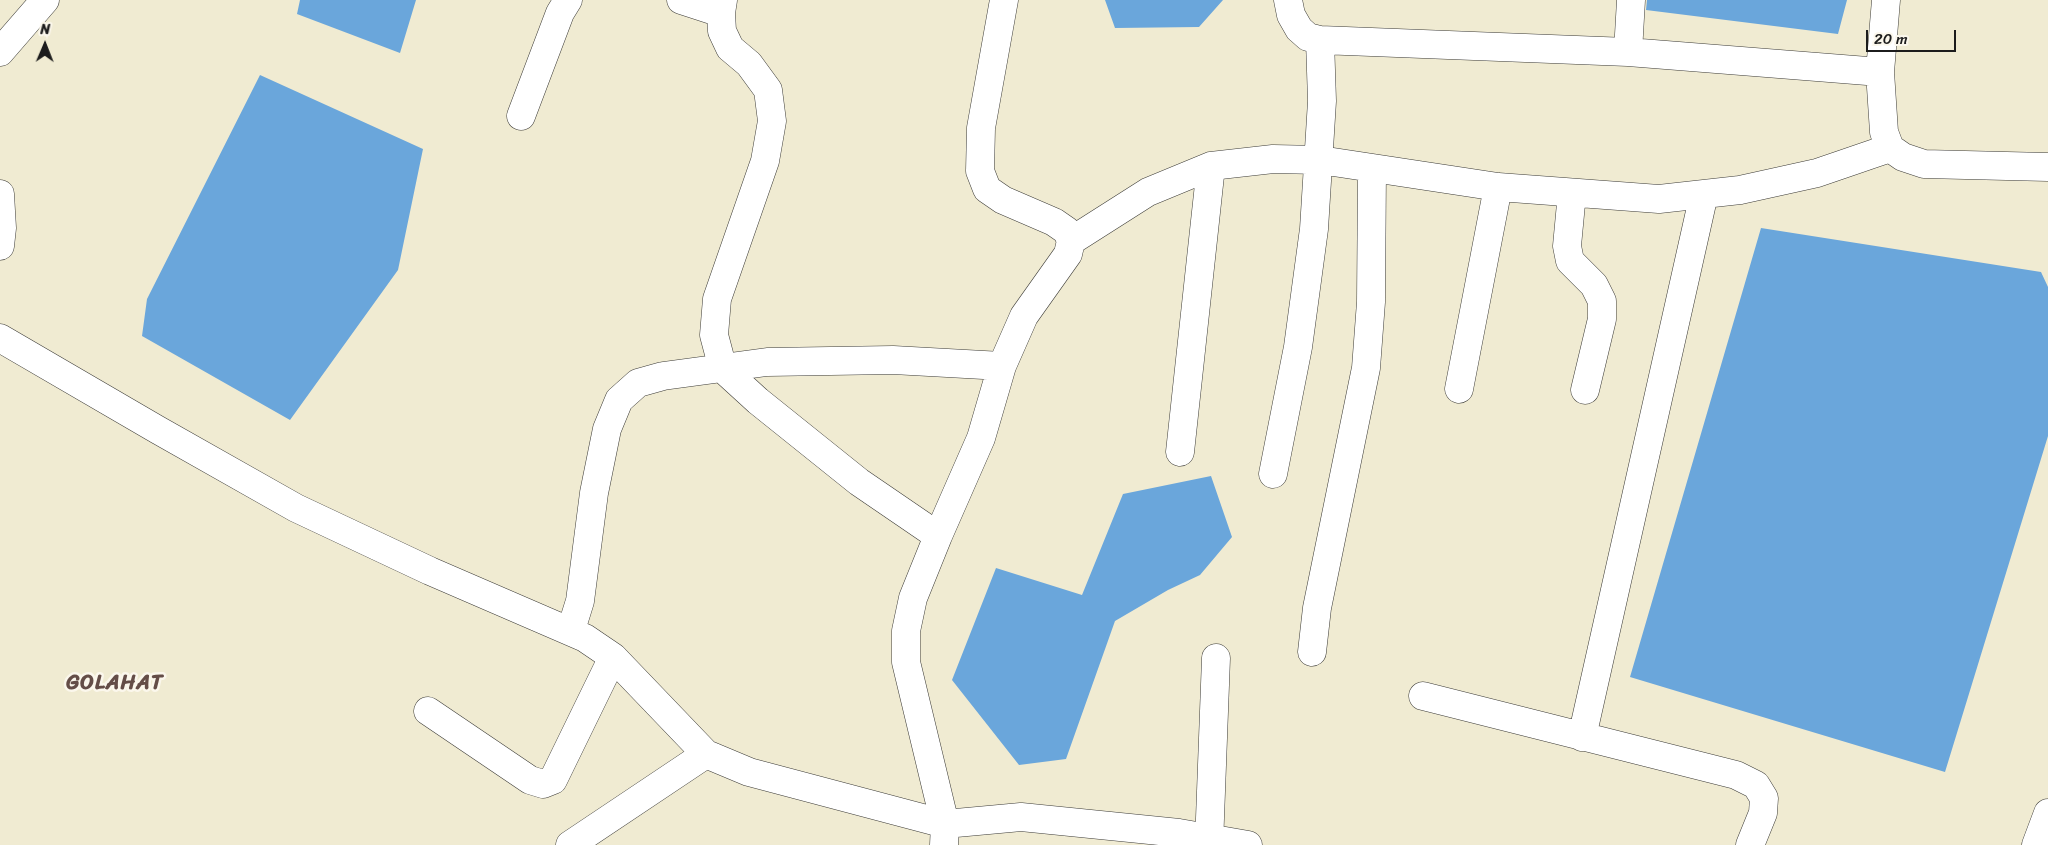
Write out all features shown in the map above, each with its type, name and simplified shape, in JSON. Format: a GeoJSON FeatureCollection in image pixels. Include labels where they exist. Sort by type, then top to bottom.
{"type":"FeatureCollection","features":[{"type":"Feature","properties":{"kind":"street"},"geometry":{"type":"LineString","coordinates":[[0,52],[45,0]]}},
{"type":"Feature","properties":{"kind":"street"},"geometry":{"type":"LineString","coordinates":[[521,116],[560,13],[568,0]]}},
{"type":"Feature","properties":{"kind":"street"},"geometry":{"type":"LineString","coordinates":[[681,0],[722,6],[722,32],[730,48],[749,64],[768,90],[772,120],[765,161],[717,299],[714,335],[723,368],[758,401],[859,482],[938,536]]}},
{"type":"Feature","properties":{"kind":"street"},"geometry":{"type":"LineString","coordinates":[[945,835],[906,662],[906,631],[913,598],[981,438],[1002,366],[1024,316],[1068,254],[1071,241],[1067,231],[1054,222],[1003,200],[987,189],[980,171],[981,128],[1004,0]]}},
{"type":"Feature","properties":{"kind":"street"},"geometry":{"type":"LineString","coordinates":[[1288,0],[1291,15],[1299,28],[1308,37],[1320,40],[1628,52],[1880,72]]}},
{"type":"Feature","properties":{"kind":"street"},"geometry":{"type":"LineString","coordinates":[[1628,52],[1631,0]]}},
{"type":"Feature","properties":{"kind":"street"},"geometry":{"type":"LineString","coordinates":[[1886,0],[1880,72],[1884,132],[1890,148],[1903,157],[1924,164],[2048,167]]}},
{"type":"Feature","properties":{"kind":"street"},"geometry":{"type":"LineString","coordinates":[[1273,474],[1298,346],[1314,229],[1320,160],[1322,100],[1320,40]]}},
{"type":"Feature","properties":{"kind":"street"},"geometry":{"type":"LineString","coordinates":[[1071,241],[1148,192],[1211,166],[1273,159],[1320,160],[1498,187],[1659,199],[1740,190],[1818,173],[1890,148]]}},
{"type":"Feature","properties":{"kind":"street"},"geometry":{"type":"LineString","coordinates":[[1180,452],[1211,166]]}},
{"type":"Feature","properties":{"kind":"street"},"geometry":{"type":"LineString","coordinates":[[1312,652],[1317,608],[1366,368],[1371,302],[1372,169]]}},
{"type":"Feature","properties":{"kind":"street"},"geometry":{"type":"LineString","coordinates":[[1459,389],[1498,187]]}},
{"type":"Feature","properties":{"kind":"street"},"geometry":{"type":"LineString","coordinates":[[1572,193],[1567,246],[1570,261],[1594,285],[1602,301],[1602,319],[1585,390]]}},
{"type":"Feature","properties":{"kind":"street"},"geometry":{"type":"LineString","coordinates":[[0,194],[2,228],[0,246]]}},
{"type":"Feature","properties":{"kind":"street"},"geometry":{"type":"LineString","coordinates":[[1582,737],[1704,194]]}},
{"type":"Feature","properties":{"kind":"street"},"geometry":{"type":"LineString","coordinates":[[0,338],[296,508],[430,571],[571,630],[613,657],[706,754],[749,772],[945,835],[1021,817],[1091,823],[1209,842],[1248,845]]}},
{"type":"Feature","properties":{"kind":"street"},"geometry":{"type":"LineString","coordinates":[[571,630],[583,583],[594,494],[607,429],[620,400],[638,383],[663,376],[767,362],[893,360],[1002,366]]}},
{"type":"Feature","properties":{"kind":"street"},"geometry":{"type":"LineString","coordinates":[[428,712],[530,780],[543,784],[553,780],[613,657]]}},
{"type":"Feature","properties":{"kind":"street"},"geometry":{"type":"LineString","coordinates":[[1209,842],[1216,658]]}},
{"type":"Feature","properties":{"kind":"street"},"geometry":{"type":"LineString","coordinates":[[1423,696],[1736,775],[1756,785],[1764,798],[1763,813],[1750,845]]}},
{"type":"Feature","properties":{"kind":"street"},"geometry":{"type":"LineString","coordinates":[[570,845],[706,754]]}},
{"type":"Feature","properties":{"kind":"street"},"geometry":{"type":"LineString","coordinates":[[2036,845],[2048,813]]}},
{"type":"Feature","properties":{"kind":"water"},"geometry":{"type":"Polygon","coordinates":[[[300,0],[416,0],[400,53],[297,14],[300,0]]]}},
{"type":"Feature","properties":{"kind":"water"},"geometry":{"type":"Polygon","coordinates":[[[1105,0],[1223,0],[1199,27],[1115,28],[1105,0]]]}},
{"type":"Feature","properties":{"kind":"water"},"geometry":{"type":"Polygon","coordinates":[[[1647,0],[1847,0],[1838,34],[1646,10],[1647,0]]]}},
{"type":"Feature","properties":{"kind":"water"},"geometry":{"type":"Polygon","coordinates":[[[260,75],[423,149],[398,270],[290,420],[142,336],[147,299],[260,75]]]}},
{"type":"Feature","properties":{"kind":"water"},"geometry":{"type":"Polygon","coordinates":[[[1761,228],[2041,272],[2048,287],[2048,436],[1945,772],[1630,677],[1761,228]]]}},
{"type":"Feature","properties":{"kind":"water"},"geometry":{"type":"Polygon","coordinates":[[[1211,476],[1232,537],[1200,575],[1168,590],[1115,621],[1066,759],[1019,765],[952,680],[996,568],[1082,595],[1123,494],[1211,476]]]}},
{"type":"Feature","properties":{"kind":"district","name":"GOLAHAT"},"geometry":{"type":"Point","coordinates":[115,684]}}]}
